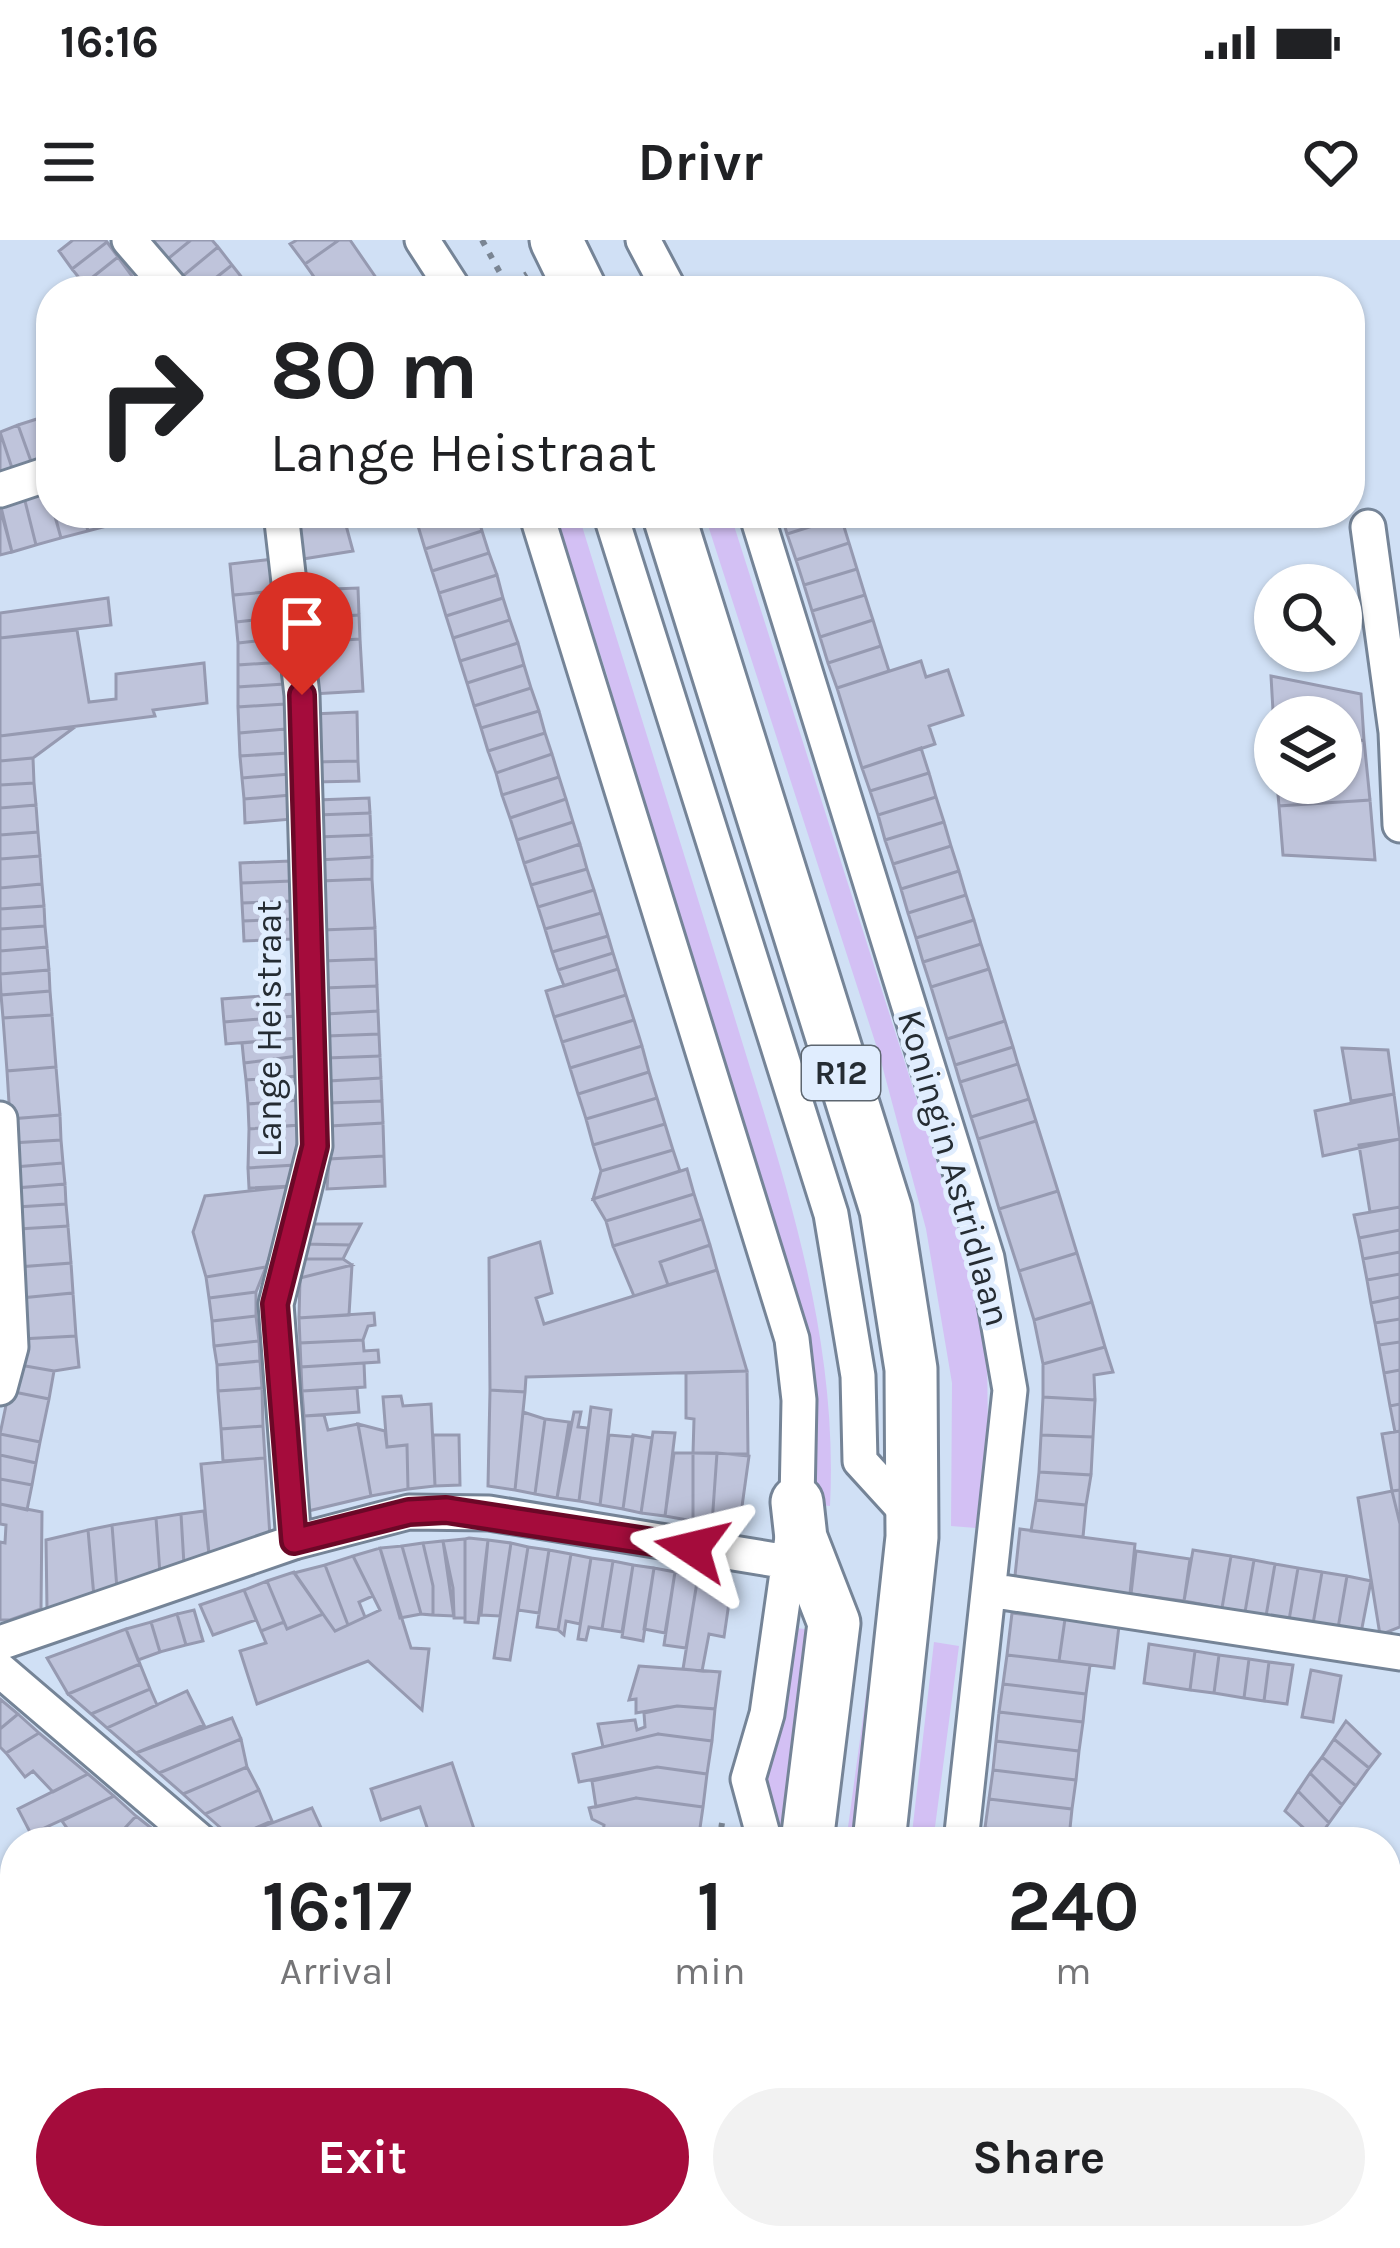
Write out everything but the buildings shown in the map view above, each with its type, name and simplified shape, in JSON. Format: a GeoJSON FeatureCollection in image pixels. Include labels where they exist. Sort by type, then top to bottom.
{"type":"FeatureCollection","features":[{"type":"Feature","properties":{"kind":"main road"},"geometry":{"type":"LineString","coordinates":[[556,240],[574,276]]}},
{"type":"Feature","properties":{"kind":"main road","name":"R12"},"geometry":{"type":"LineString","coordinates":[[673,528],[886,1210],[911,1369],[912,1518],[881,1827]]}},
{"type":"Feature","properties":{"kind":"main road"},"geometry":{"type":"LineString","coordinates":[[776,1827],[834,1623],[809,1564],[797,1502]]}},
{"type":"Feature","properties":{"kind":"street"},"geometry":{"type":"LineString","coordinates":[[129,240],[160,276]]}},
{"type":"Feature","properties":{"kind":"street"},"geometry":{"type":"LineString","coordinates":[[422,240],[445,276]]}},
{"type":"Feature","properties":{"kind":"street"},"geometry":{"type":"LineString","coordinates":[[644,240],[662,276]]}},
{"type":"Feature","properties":{"kind":"street"},"geometry":{"type":"LineString","coordinates":[[0,490],[36,478]]}},
{"type":"Feature","properties":{"kind":"street"},"geometry":{"type":"LineString","coordinates":[[1368,527],[1396,732],[1400,824]]}},
{"type":"Feature","properties":{"kind":"street","name":"Lange Heistraat"},"geometry":{"type":"LineString","coordinates":[[283,528],[302,695],[315,1146],[275,1304],[294,1541]]}},
{"type":"Feature","properties":{"kind":"street"},"geometry":{"type":"LineString","coordinates":[[541,528],[792,1339],[799,1400],[797,1502],[767,1714],[748,1779],[767,1827]]}},
{"type":"Feature","properties":{"kind":"street","name":"R12"},"geometry":{"type":"LineString","coordinates":[[615,528],[831,1214],[856,1355],[860,1462],[912,1518]]}},
{"type":"Feature","properties":{"kind":"street","name":"Koningin Astridlaan"},"geometry":{"type":"LineString","coordinates":[[761,528],[987,1258],[1010,1390],[963,1827]]}},
{"type":"Feature","properties":{"kind":"street"},"geometry":{"type":"LineString","coordinates":[[0,1119],[11,1347],[0,1388]]}},
{"type":"Feature","properties":{"kind":"street"},"geometry":{"type":"LineString","coordinates":[[0,1643],[294,1541],[409,1512],[446,1510],[788,1562]]}},
{"type":"Feature","properties":{"kind":"street"},"geometry":{"type":"LineString","coordinates":[[989,1590],[1400,1653]]}},
{"type":"Feature","properties":{"kind":"street"},"geometry":{"type":"LineString","coordinates":[[0,1670],[183,1827]]}},
{"type":"Feature","properties":{"kind":"path"},"geometry":{"type":"LineString","coordinates":[[482,240],[502,276]]}},
{"type":"Feature","properties":{"kind":"shaded area"},"geometry":{"type":"Polygon","coordinates":[[[559,528],[583,528],[787,1192],[826,1378],[830,1506],[810,1504],[811,1422],[607,675],[559,528]]]}},
{"type":"Feature","properties":{"kind":"shaded area"},"geometry":{"type":"Polygon","coordinates":[[[709,528],[735,528],[962,1242],[987,1353],[988,1436],[976,1528],[951,1526],[952,1383],[926,1229],[879,1054],[709,528]]]}},
{"type":"Feature","properties":{"kind":"shaded area"},"geometry":{"type":"Polygon","coordinates":[[[790,1627],[819,1631],[795,1827],[774,1827],[763,1802],[764,1767],[772,1761],[790,1627]]]}},
{"type":"Feature","properties":{"kind":"shaded area"},"geometry":{"type":"Polygon","coordinates":[[[874,1636],[881,1637],[857,1827],[848,1827],[874,1636]]]}},
{"type":"Feature","properties":{"kind":"shaded area"},"geometry":{"type":"Polygon","coordinates":[[[934,1642],[959,1646],[935,1827],[913,1827],[934,1642]]]}},
{"type":"Feature","properties":{"kind":"route"},"geometry":{"type":"LineString","coordinates":[[302,695],[315,1146],[275,1304],[294,1541],[409,1512],[446,1510],[692,1548]]}}]}
